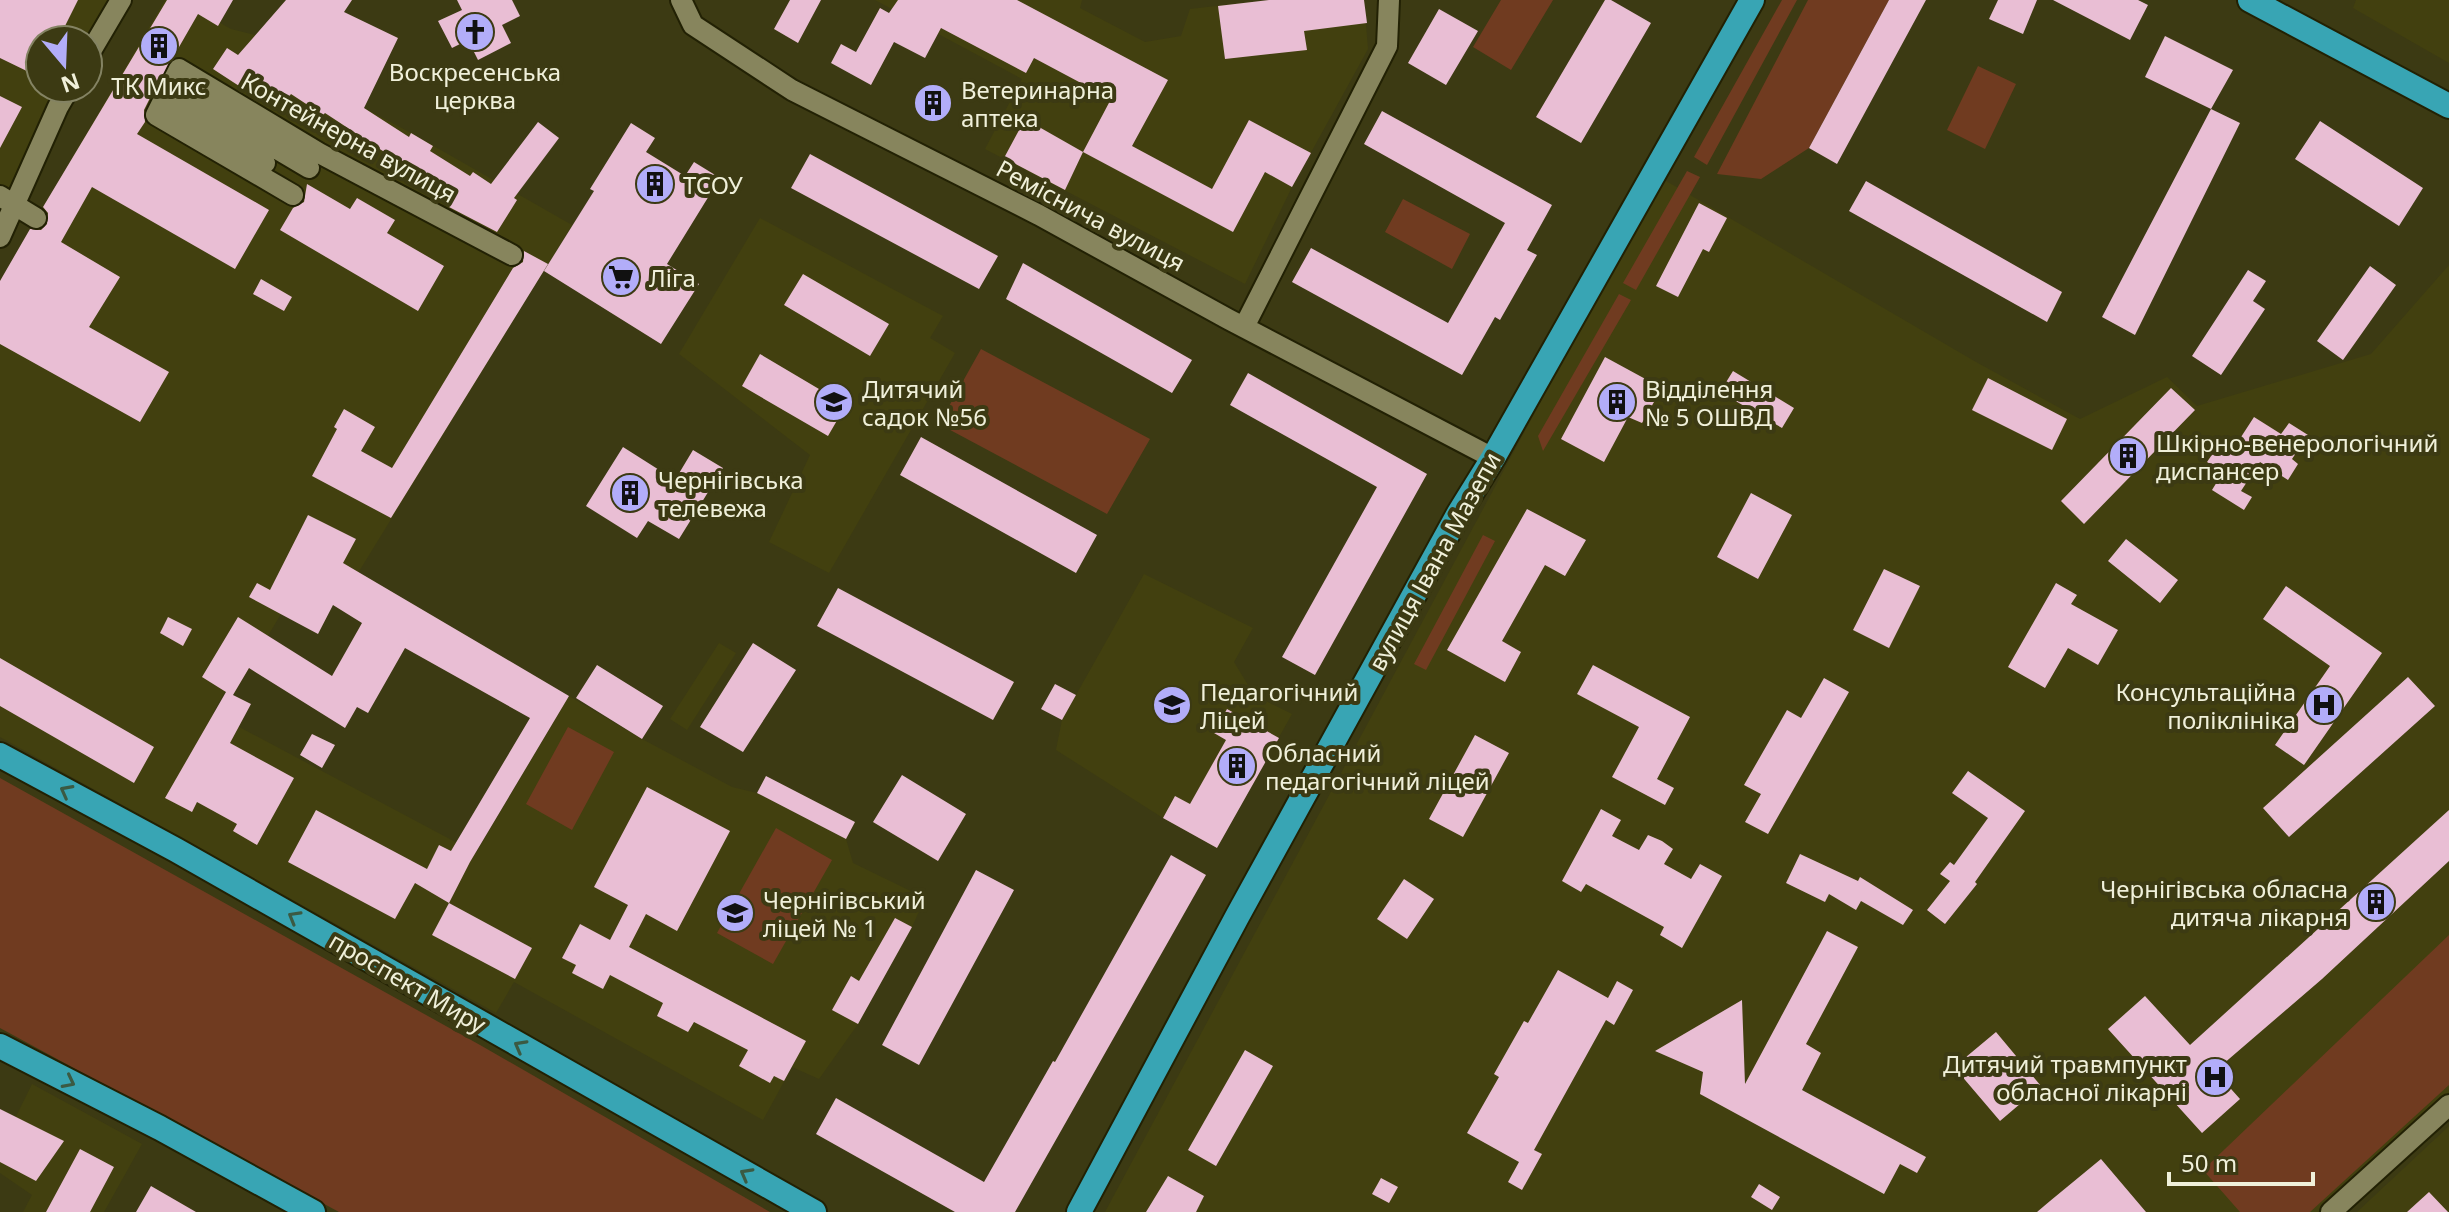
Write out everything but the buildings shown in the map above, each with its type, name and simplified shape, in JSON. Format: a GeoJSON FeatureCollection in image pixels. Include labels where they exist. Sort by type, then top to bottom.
{"type":"FeatureCollection","features":[{"type":"Feature","properties":{"kind":"main road","name":"вулиця Івана Мазепи"},"geometry":{"type":"LineString","coordinates":[[1079,1212],[1452,526],[1752,0]]}},
{"type":"Feature","properties":{"kind":"main road"},"geometry":{"type":"LineString","coordinates":[[2250,0],[2449,106]]}},
{"type":"Feature","properties":{"kind":"main road","name":"проспект Миру"},"geometry":{"type":"LineString","coordinates":[[0,755],[176,850],[814,1212]]}},
{"type":"Feature","properties":{"kind":"main road"},"geometry":{"type":"LineString","coordinates":[[0,1046],[160,1128],[313,1212]]}},
{"type":"Feature","properties":{"kind":"street"},"geometry":{"type":"LineString","coordinates":[[104,29],[121,0]]}},
{"type":"Feature","properties":{"kind":"street"},"geometry":{"type":"LineString","coordinates":[[1244,327],[1387,46],[1389,0]]}},
{"type":"Feature","properties":{"kind":"street","name":"Реміснича вулиця"},"geometry":{"type":"LineString","coordinates":[[683,2],[693,25],[792,90],[1039,215],[1493,458]]}},
{"type":"Feature","properties":{"kind":"street","name":"Контейнерна вулиця"},"geometry":{"type":"LineString","coordinates":[[167,93],[300,182],[156,115],[167,93],[179,69],[319,153],[512,255]]}},
{"type":"Feature","properties":{"kind":"street"},"geometry":{"type":"LineString","coordinates":[[0,237],[7,200],[60,104]]}},
{"type":"Feature","properties":{"kind":"street"},"geometry":{"type":"LineString","coordinates":[[7,200],[36,218]]}},
{"type":"Feature","properties":{"kind":"street"},"geometry":{"type":"LineString","coordinates":[[2331,1212],[2449,1105]]}},
{"type":"Feature","properties":{"kind":"shaded area"},"geometry":{"type":"Polygon","coordinates":[[[0,0],[118,0],[100,24],[24,24],[24,104],[60,104],[0,213],[0,0]]]}},
{"type":"Feature","properties":{"kind":"shaded area"},"geometry":{"type":"Polygon","coordinates":[[[165,0],[179,0],[231,29],[255,35],[304,76],[572,225],[358,573],[288,602],[233,695],[225,691],[213,713],[476,853],[569,696],[732,787],[757,793],[846,839],[853,863],[925,898],[858,1024],[819,1079],[792,1067],[763,1120],[514,982],[496,1013],[0,737],[0,281],[165,0]]]}},
{"type":"Feature","properties":{"kind":"shaded area"},"geometry":{"type":"Polygon","coordinates":[[[875,0],[1082,0],[1080,8],[1145,42],[1181,36],[1190,9],[1269,0],[1364,0],[1368,49],[1292,187],[1245,284],[985,149],[1022,79],[875,0]]]}},
{"type":"Feature","properties":{"kind":"shaded area"},"geometry":{"type":"Polygon","coordinates":[[[1501,0],[1553,0],[1511,70],[1473,47],[1501,0]]]}},
{"type":"Feature","properties":{"kind":"shaded area"},"geometry":{"type":"Polygon","coordinates":[[[1782,0],[1797,0],[1707,165],[1694,157],[1782,0]]]}},
{"type":"Feature","properties":{"kind":"shaded area"},"geometry":{"type":"Polygon","coordinates":[[[1808,0],[1889,0],[1809,148],[1761,179],[1717,174],[1808,0]]]}},
{"type":"Feature","properties":{"kind":"shaded area"},"geometry":{"type":"Polygon","coordinates":[[[2356,0],[2449,0],[2449,63],[2353,8],[2356,0]]]}},
{"type":"Feature","properties":{"kind":"shaded area"},"geometry":{"type":"Polygon","coordinates":[[[1978,66],[2016,84],[1985,149],[1947,130],[1978,66]]]}},
{"type":"Feature","properties":{"kind":"shaded area"},"geometry":{"type":"Polygon","coordinates":[[[1687,171],[1700,177],[1636,290],[1623,283],[1687,171]]]}},
{"type":"Feature","properties":{"kind":"shaded area"},"geometry":{"type":"Polygon","coordinates":[[[1661,178],[1976,362],[2080,419],[2167,377],[2197,406],[2371,354],[2449,265],[2449,1093],[2318,1212],[1105,1212],[1661,178]]]}},
{"type":"Feature","properties":{"kind":"shaded area"},"geometry":{"type":"Polygon","coordinates":[[[1403,199],[1470,234],[1452,269],[1385,232],[1403,199]]]}},
{"type":"Feature","properties":{"kind":"shaded area","name":"Дитячий садок №56"},"geometry":{"type":"Polygon","coordinates":[[[760,218],[943,316],[930,338],[955,353],[829,573],[769,542],[810,455],[679,354],[760,218]]]}},
{"type":"Feature","properties":{"kind":"shaded area"},"geometry":{"type":"Polygon","coordinates":[[[1619,294],[1631,300],[1543,451],[1538,436],[1619,294]]]}},
{"type":"Feature","properties":{"kind":"shaded area"},"geometry":{"type":"Polygon","coordinates":[[[981,349],[1150,439],[1107,514],[939,424],[981,349]]]}},
{"type":"Feature","properties":{"kind":"shaded area"},"geometry":{"type":"Polygon","coordinates":[[[1483,535],[1495,541],[1426,670],[1414,664],[1483,535]]]}},
{"type":"Feature","properties":{"kind":"shaded area","name":"Педагогічний Ліцей"},"geometry":{"type":"Polygon","coordinates":[[[1144,574],[1253,628],[1234,662],[1254,695],[1292,714],[1217,848],[1163,818],[1056,750],[1062,720],[1144,574]]]}},
{"type":"Feature","properties":{"kind":"shaded area"},"geometry":{"type":"Polygon","coordinates":[[[719,643],[736,653],[687,730],[670,719],[719,643]]]}},
{"type":"Feature","properties":{"kind":"shaded area"},"geometry":{"type":"Polygon","coordinates":[[[568,727],[614,752],[572,830],[526,804],[568,727]]]}},
{"type":"Feature","properties":{"kind":"shaded area"},"geometry":{"type":"Polygon","coordinates":[[[0,778],[480,1045],[770,1212],[339,1212],[0,1028],[0,778]]]}},
{"type":"Feature","properties":{"kind":"shaded area"},"geometry":{"type":"Polygon","coordinates":[[[776,828],[832,860],[773,964],[717,933],[776,828]]]}},
{"type":"Feature","properties":{"kind":"shaded area"},"geometry":{"type":"Polygon","coordinates":[[[2449,935],[2449,1085],[2310,1212],[2240,1212],[2203,1170],[2449,935]]]}},
{"type":"Feature","properties":{"kind":"shaded area"},"geometry":{"type":"Polygon","coordinates":[[[32,1084],[142,1144],[104,1212],[23,1212],[32,1195],[0,1173],[0,1149],[32,1084]]]}},
{"type":"Feature","properties":{"kind":"shaded area"},"geometry":{"type":"Polygon","coordinates":[[[2449,1126],[2449,1212],[2357,1212],[2449,1126]]]}},
{"type":"Feature","properties":{"kind":"place","name":"Воскресенська церква"},"geometry":{"type":"Point","coordinates":[475,32]}},
{"type":"Feature","properties":{"kind":"place","name":"ТК Микс"},"geometry":{"type":"Point","coordinates":[159,46]}},
{"type":"Feature","properties":{"kind":"place","name":"Ветеринарна аптека"},"geometry":{"type":"Point","coordinates":[933,103]}},
{"type":"Feature","properties":{"kind":"place","name":"ТСОУ"},"geometry":{"type":"Point","coordinates":[655,184]}},
{"type":"Feature","properties":{"kind":"place","name":"Ліга"},"geometry":{"type":"Point","coordinates":[621,277]}},
{"type":"Feature","properties":{"kind":"place","name":"Дитячий садок №56"},"geometry":{"type":"Point","coordinates":[834,402]}},
{"type":"Feature","properties":{"kind":"place","name":"Відділення № 5 ОШВД"},"geometry":{"type":"Point","coordinates":[1617,402]}},
{"type":"Feature","properties":{"kind":"place","name":"Шкірно-венерологічний диспансер"},"geometry":{"type":"Point","coordinates":[2128,456]}},
{"type":"Feature","properties":{"kind":"place","name":"Чернігівська телевежа"},"geometry":{"type":"Point","coordinates":[630,493]}},
{"type":"Feature","properties":{"kind":"place","name":"Педагогічний Ліцей"},"geometry":{"type":"Point","coordinates":[1172,705]}},
{"type":"Feature","properties":{"kind":"place","name":"Консультаційна поліклініка"},"geometry":{"type":"Point","coordinates":[2324,705]}},
{"type":"Feature","properties":{"kind":"place","name":"Обласний педагогічний ліцей"},"geometry":{"type":"Point","coordinates":[1237,766]}},
{"type":"Feature","properties":{"kind":"place","name":"Чернігівська обласна дитяча лікарня"},"geometry":{"type":"Point","coordinates":[2376,902]}},
{"type":"Feature","properties":{"kind":"place","name":"Чернігівський ліцей № 1"},"geometry":{"type":"Point","coordinates":[735,913]}},
{"type":"Feature","properties":{"kind":"place","name":"Дитячий травмпункт обласної лікарні"},"geometry":{"type":"Point","coordinates":[2215,1077]}}]}
